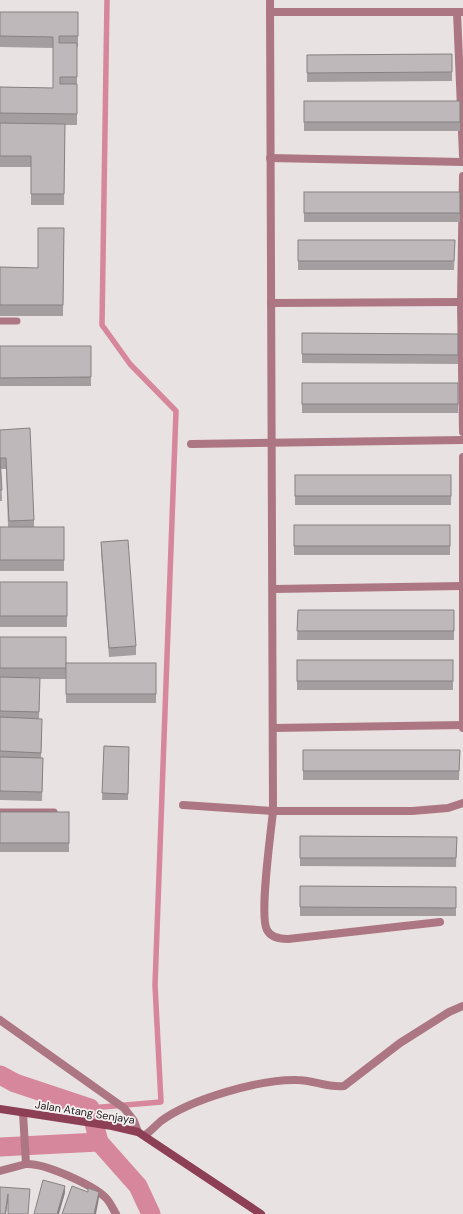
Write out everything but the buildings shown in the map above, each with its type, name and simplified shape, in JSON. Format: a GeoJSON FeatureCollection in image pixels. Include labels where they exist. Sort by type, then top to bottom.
{"type":"FeatureCollection","features":[{"type":"Feature","properties":{"kind":"main road","name":"Jalan Atang Senjaya"},"geometry":{"type":"LineString","coordinates":[[0,1109],[70,1121],[112,1126],[142,1134],[261,1214]]}},
{"type":"Feature","properties":{"kind":"street"},"geometry":{"type":"LineString","coordinates":[[270,0],[273,811],[264,916],[266,930],[275,938],[288,939],[318,937],[440,922]]}},
{"type":"Feature","properties":{"kind":"street"},"geometry":{"type":"LineString","coordinates":[[270,12],[460,12],[463,156]]}},
{"type":"Feature","properties":{"kind":"street"},"geometry":{"type":"LineString","coordinates":[[270,158],[463,162]]}},
{"type":"Feature","properties":{"kind":"street"},"geometry":{"type":"LineString","coordinates":[[463,176],[461,302],[463,432]]}},
{"type":"Feature","properties":{"kind":"street"},"geometry":{"type":"LineString","coordinates":[[271,303],[461,302]]}},
{"type":"Feature","properties":{"kind":"street"},"geometry":{"type":"LineString","coordinates":[[191,444],[463,440]]}},
{"type":"Feature","properties":{"kind":"street"},"geometry":{"type":"LineString","coordinates":[[273,728],[463,726],[463,457]]}},
{"type":"Feature","properties":{"kind":"street"},"geometry":{"type":"LineString","coordinates":[[273,589],[462,586]]}},
{"type":"Feature","properties":{"kind":"street"},"geometry":{"type":"LineString","coordinates":[[183,805],[273,811],[412,811],[448,808],[463,803]]}},
{"type":"Feature","properties":{"kind":"street"},"geometry":{"type":"LineString","coordinates":[[0,1020],[100,1089],[124,1108],[142,1134],[190,1106],[232,1090],[273,1081],[298,1080],[335,1087],[344,1086],[400,1043],[449,1012],[463,1006]]}},
{"type":"Feature","properties":{"kind":"street"},"geometry":{"type":"LineString","coordinates":[[23,1113],[26,1164]]}},
{"type":"Feature","properties":{"kind":"street"},"geometry":{"type":"LineString","coordinates":[[0,1170],[26,1164],[43,1166],[77,1180],[106,1198],[116,1214]]}},
{"type":"Feature","properties":{"kind":"lane"},"geometry":{"type":"LineString","coordinates":[[0,321],[17,321]]}},
{"type":"Feature","properties":{"kind":"lane"},"geometry":{"type":"LineString","coordinates":[[0,812],[65,812]]}},
{"type":"Feature","properties":{"kind":"waterway"},"geometry":{"type":"LineString","coordinates":[[90,1108],[161,1102],[155,985],[176,411],[130,364],[102,325],[107,0]]}},
{"type":"Feature","properties":{"kind":"waterway"},"geometry":{"type":"LineString","coordinates":[[0,1075],[15,1083],[90,1108],[99,1142]]}},
{"type":"Feature","properties":{"kind":"waterway"},"geometry":{"type":"LineString","coordinates":[[0,1147],[99,1142],[138,1186],[151,1214]]}}]}
